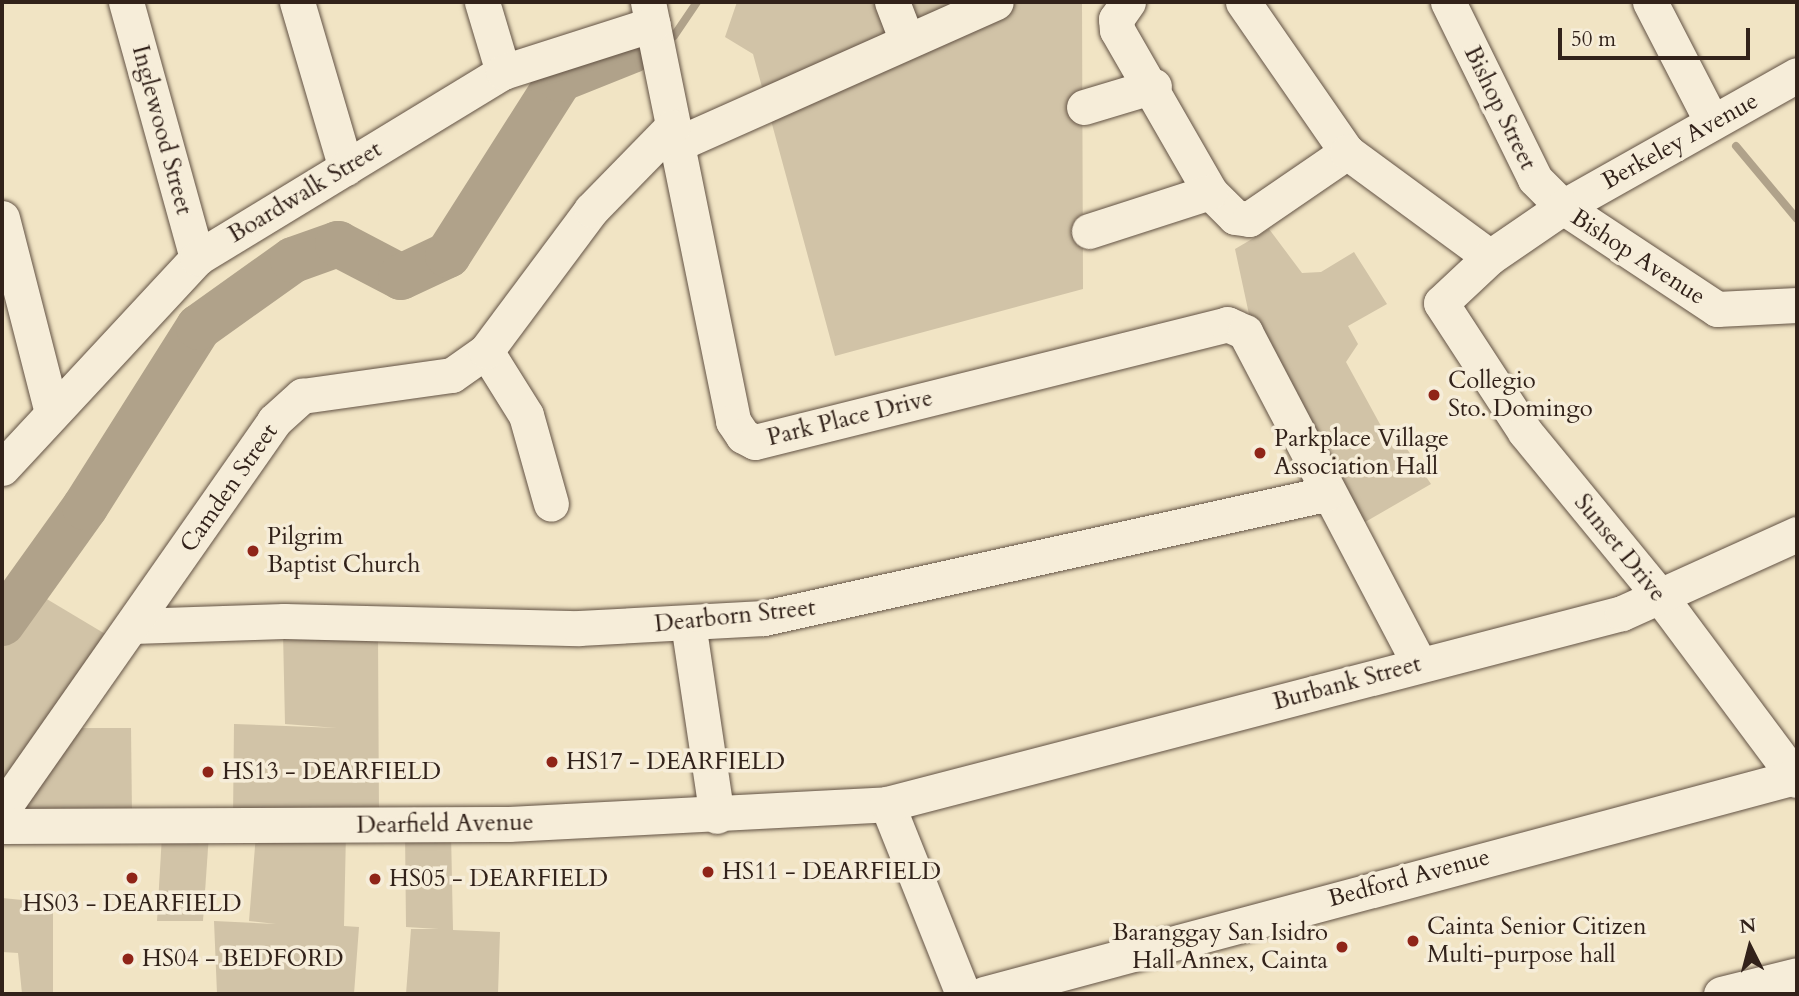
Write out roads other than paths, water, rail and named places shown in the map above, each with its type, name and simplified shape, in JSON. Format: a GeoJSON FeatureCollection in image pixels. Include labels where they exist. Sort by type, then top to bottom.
{"type":"FeatureCollection","features":[{"type":"Feature","properties":{"kind":"street","name":"Inglewood Street"},"geometry":{"type":"LineString","coordinates":[[127,2],[197,258]]}},
{"type":"Feature","properties":{"kind":"street"},"geometry":{"type":"LineString","coordinates":[[297,2],[346,168]]}},
{"type":"Feature","properties":{"kind":"street"},"geometry":{"type":"LineString","coordinates":[[482,2],[503,72]]}},
{"type":"Feature","properties":{"kind":"street"},"geometry":{"type":"LineString","coordinates":[[892,2],[906,39]]}},
{"type":"Feature","properties":{"kind":"street"},"geometry":{"type":"LineString","coordinates":[[674,136],[996,2]]}},
{"type":"Feature","properties":{"kind":"street"},"geometry":{"type":"LineString","coordinates":[[1243,2],[1347,152],[1490,257]]}},
{"type":"Feature","properties":{"kind":"street","name":"Bishop Street"},"geometry":{"type":"LineString","coordinates":[[1448,2],[1535,179],[1563,207]]}},
{"type":"Feature","properties":{"kind":"street"},"geometry":{"type":"LineString","coordinates":[[1650,2],[1712,122]]}},
{"type":"Feature","properties":{"kind":"street"},"geometry":{"type":"LineString","coordinates":[[1125,3],[1117,30],[1154,86],[1209,192],[1235,217],[1249,219],[1347,152]]}},
{"type":"Feature","properties":{"kind":"street","name":"Boardwalk Street"},"geometry":{"type":"LineString","coordinates":[[2,468],[197,258],[503,72],[651,13]]}},
{"type":"Feature","properties":{"kind":"street","name":"Park Place Drive"},"geometry":{"type":"LineString","coordinates":[[651,13],[733,421],[755,442],[1206,326],[1227,324],[1245,332],[1325,494]]}},
{"type":"Feature","properties":{"kind":"street","name":"Berkeley Avenue"},"geometry":{"type":"LineString","coordinates":[[1444,315],[1444,294],[1490,257],[1563,207],[1797,75]]}},
{"type":"Feature","properties":{"kind":"street"},"geometry":{"type":"LineString","coordinates":[[1084,107],[1154,86]]}},
{"type":"Feature","properties":{"kind":"street","name":"Camden Street"},"geometry":{"type":"LineString","coordinates":[[2,810],[274,421],[302,396],[452,375],[486,351],[591,210],[674,136]]}},
{"type":"Feature","properties":{"kind":"street"},"geometry":{"type":"LineString","coordinates":[[1089,231],[1209,192]]}},
{"type":"Feature","properties":{"kind":"street","name":"Bishop Avenue"},"geometry":{"type":"LineString","coordinates":[[1563,207],[1717,309],[1797,305]]}},
{"type":"Feature","properties":{"kind":"street"},"geometry":{"type":"LineString","coordinates":[[2,218],[52,413]]}},
{"type":"Feature","properties":{"kind":"street","name":"Sunset Drive"},"geometry":{"type":"LineString","coordinates":[[1444,315],[1525,432],[1662,599],[1796,779]]}},
{"type":"Feature","properties":{"kind":"street"},"geometry":{"type":"LineString","coordinates":[[486,351],[526,415],[551,504]]}},
{"type":"Feature","properties":{"kind":"street"},"geometry":{"type":"LineString","coordinates":[[1325,494],[1419,664]]}},
{"type":"Feature","properties":{"kind":"street","name":"Dearborn Street"},"geometry":{"type":"LineString","coordinates":[[133,626],[688,624],[764,618],[900,592],[1325,494]]}},
{"type":"Feature","properties":{"kind":"street","name":"Burbank Street"},"geometry":{"type":"LineString","coordinates":[[887,804],[1662,599],[1797,534]]}},
{"type":"Feature","properties":{"kind":"street"},"geometry":{"type":"LineString","coordinates":[[688,624],[717,816]]}},
{"type":"Feature","properties":{"kind":"street","name":"Bedford Avenue"},"geometry":{"type":"LineString","coordinates":[[984,994],[1796,779]]}},
{"type":"Feature","properties":{"kind":"street"},"geometry":{"type":"LineString","coordinates":[[887,804],[964,994]]}},
{"type":"Feature","properties":{"kind":"street","name":"Dearfield Avenue"},"geometry":{"type":"LineString","coordinates":[[2,826],[509,824],[717,816],[887,804]]}},
{"type":"Feature","properties":{"kind":"street"},"geometry":{"type":"LineString","coordinates":[[1721,994],[1797,975]]}},
{"type":"Feature","properties":{"kind":"waterway"},"geometry":{"type":"LineString","coordinates":[[674,36],[697,2]]}},
{"type":"Feature","properties":{"kind":"waterway"},"geometry":{"type":"LineString","coordinates":[[2,623],[85,507],[199,327],[293,260],[338,244],[401,277],[448,255],[560,79],[632,50]]}},
{"type":"Feature","properties":{"kind":"waterway"},"geometry":{"type":"LineString","coordinates":[[1736,146],[1797,219]]}},
{"type":"Feature","properties":{"kind":"place","name":"Collegio Sto. Domingo"},"geometry":{"type":"Point","coordinates":[1434,395]}},
{"type":"Feature","properties":{"kind":"place","name":"Parkplace Village Association Hall"},"geometry":{"type":"Point","coordinates":[1260,453]}},
{"type":"Feature","properties":{"kind":"place","name":"Pilgrim Baptist Church"},"geometry":{"type":"Point","coordinates":[253,551]}},
{"type":"Feature","properties":{"kind":"place","name":"HS17 - DEARFIELD"},"geometry":{"type":"Point","coordinates":[552,762]}},
{"type":"Feature","properties":{"kind":"place","name":"HS13 - DEARFIELD"},"geometry":{"type":"Point","coordinates":[208,772]}},
{"type":"Feature","properties":{"kind":"place","name":"HS11 - DEARFIELD"},"geometry":{"type":"Point","coordinates":[708,872]}},
{"type":"Feature","properties":{"kind":"place","name":"HS03 - DEARFIELD"},"geometry":{"type":"Point","coordinates":[132,878]}},
{"type":"Feature","properties":{"kind":"place","name":"HS05 - DEARFIELD"},"geometry":{"type":"Point","coordinates":[375,879]}},
{"type":"Feature","properties":{"kind":"place","name":"Cainta Senior Citizen Multi-purpose hall"},"geometry":{"type":"Point","coordinates":[1413,941]}},
{"type":"Feature","properties":{"kind":"place","name":"Baranggay San Isidro Hall Annex, Cainta"},"geometry":{"type":"Point","coordinates":[1342,947]}},
{"type":"Feature","properties":{"kind":"place","name":"HS04 - BEDFORD"},"geometry":{"type":"Point","coordinates":[128,959]}}]}
